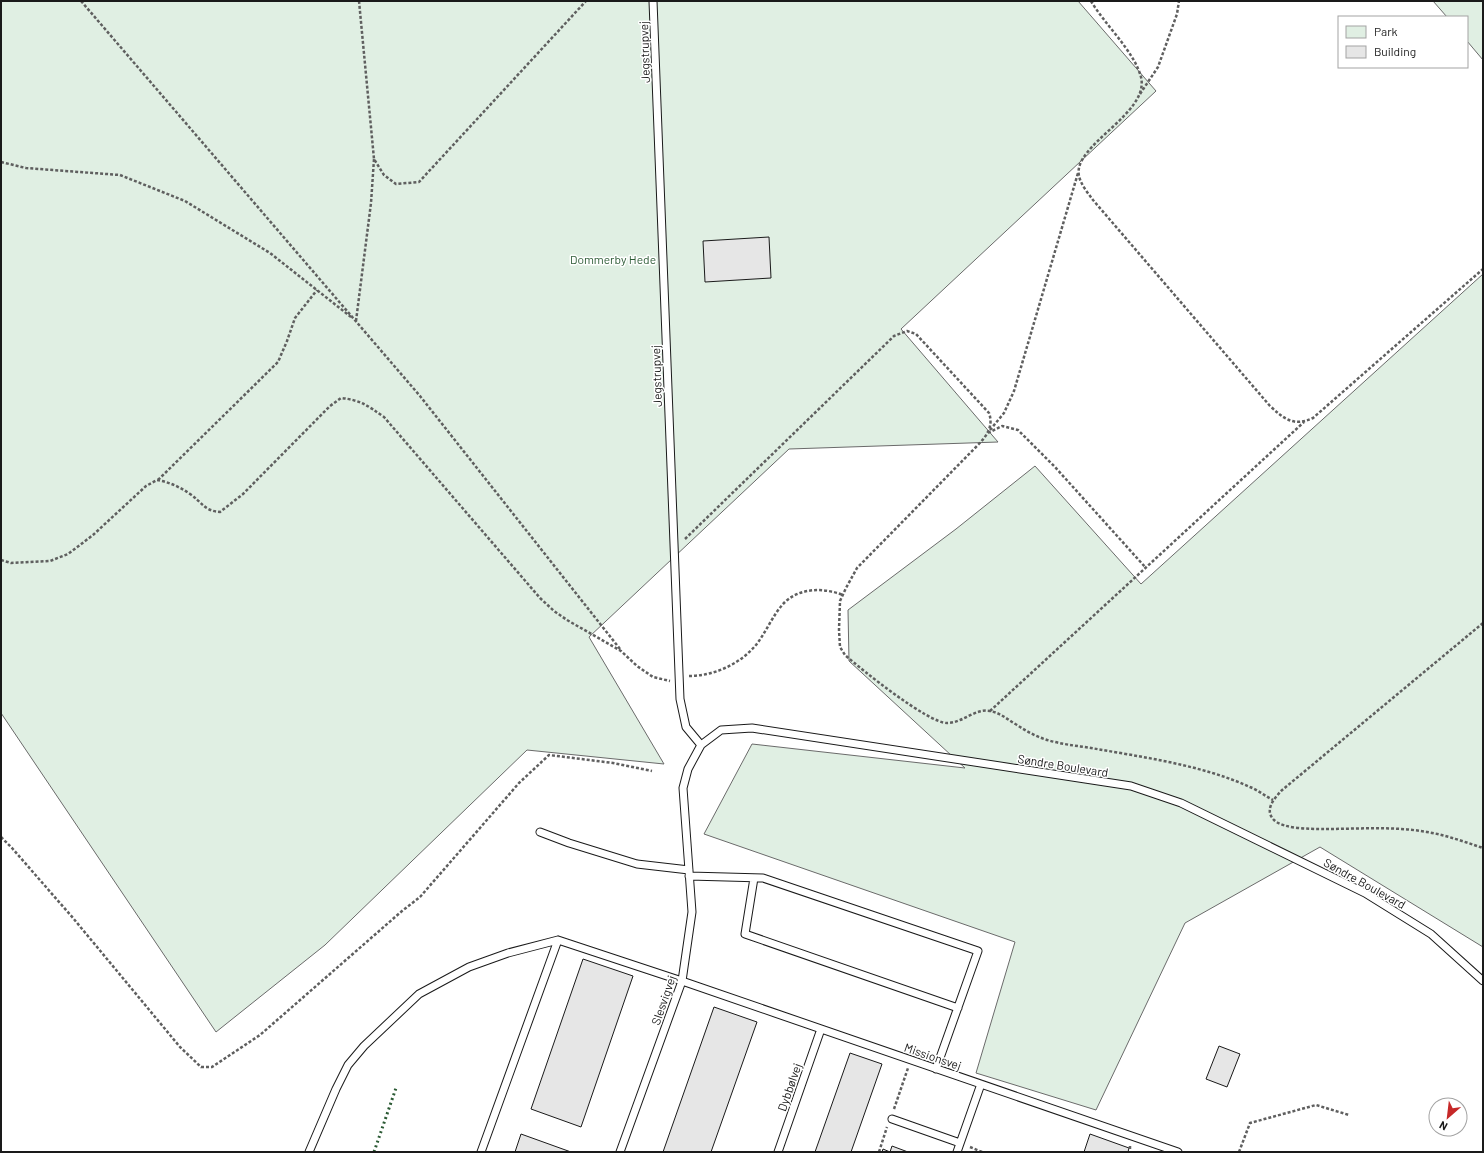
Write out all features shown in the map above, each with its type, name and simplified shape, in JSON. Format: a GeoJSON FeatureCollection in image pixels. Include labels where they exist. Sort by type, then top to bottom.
{"type":"FeatureCollection","features":[{"type":"Feature","properties":{"kind":"lane","name":"Jegstrupvej"},"geometry":{"type":"LineString","coordinates":[[653,1],[680,699],[686,727],[701,744]]}},
{"type":"Feature","properties":{"kind":"lane","name":"Søndre Boulevard"},"geometry":{"type":"LineString","coordinates":[[687,848],[683,788],[688,769],[701,744],[721,730],[752,728],[1131,786],[1181,803],[1365,893],[1431,934],[1483,981]]}},
{"type":"Feature","properties":{"kind":"lane"},"geometry":{"type":"LineString","coordinates":[[540,832],[569,843],[637,864],[689,873],[763,878],[978,951],[936,1069]]}},
{"type":"Feature","properties":{"kind":"lane","name":"Slesvigvej"},"geometry":{"type":"LineString","coordinates":[[620,1152],[682,981],[692,912],[687,848]]}},
{"type":"Feature","properties":{"kind":"lane"},"geometry":{"type":"LineString","coordinates":[[754,878],[745,934],[958,1008]]}},
{"type":"Feature","properties":{"kind":"lane"},"geometry":{"type":"LineString","coordinates":[[309,1152],[336,1089],[348,1066],[364,1046],[419,994],[469,967],[508,953],[558,940]]}},
{"type":"Feature","properties":{"kind":"lane"},"geometry":{"type":"LineString","coordinates":[[481,1152],[558,940]]}},
{"type":"Feature","properties":{"kind":"lane","name":"Missionsvej"},"geometry":{"type":"LineString","coordinates":[[558,940],[682,981],[1178,1152]]}},
{"type":"Feature","properties":{"kind":"lane","name":"Dybbølvej"},"geometry":{"type":"LineString","coordinates":[[778,1152],[821,1029]]}},
{"type":"Feature","properties":{"kind":"lane"},"geometry":{"type":"LineString","coordinates":[[957,1152],[981,1084]]}},
{"type":"Feature","properties":{"kind":"lane"},"geometry":{"type":"LineString","coordinates":[[890,1122],[960,1143]]}},
{"type":"Feature","properties":{"kind":"path"},"geometry":{"type":"LineString","coordinates":[[81,1],[420,396],[621,651],[637,666],[653,677],[680,680],[726,668],[755,646],[785,602],[795,595],[818,590],[833,591],[843,595]]}},
{"type":"Feature","properties":{"kind":"path"},"geometry":{"type":"LineString","coordinates":[[356,321],[371,203],[374,159],[359,1]]}},
{"type":"Feature","properties":{"kind":"path"},"geometry":{"type":"LineString","coordinates":[[374,159],[384,175],[396,184],[419,182],[586,1]]}},
{"type":"Feature","properties":{"kind":"path"},"geometry":{"type":"LineString","coordinates":[[1091,1],[1135,62],[1141,78],[1141,88],[1136,99]]}},
{"type":"Feature","properties":{"kind":"path"},"geometry":{"type":"LineString","coordinates":[[1179,1],[1158,67],[1128,111],[1089,150],[1080,164],[1014,391],[1004,413],[976,447],[857,568],[840,601],[840,647],[845,655],[859,668],[899,697],[935,720],[947,723],[959,721],[982,711],[990,711],[1001,714],[1038,737],[1056,742],[1160,760],[1199,770],[1251,787],[1273,800]]}},
{"type":"Feature","properties":{"kind":"path"},"geometry":{"type":"LineString","coordinates":[[1,162],[26,168],[120,175],[185,201],[270,253],[356,321]]}},
{"type":"Feature","properties":{"kind":"path"},"geometry":{"type":"LineString","coordinates":[[1079,171],[1081,182],[1093,200],[1270,406],[1287,420],[1304,422]]}},
{"type":"Feature","properties":{"kind":"path"},"geometry":{"type":"LineString","coordinates":[[990,711],[1304,422],[1313,418],[1483,269]]}},
{"type":"Feature","properties":{"kind":"path"},"geometry":{"type":"LineString","coordinates":[[1,560],[11,564],[50,561],[68,554],[93,536],[146,486],[158,480],[278,362],[295,318],[317,290]]}},
{"type":"Feature","properties":{"kind":"path"},"geometry":{"type":"LineString","coordinates":[[674,549],[894,336],[901,333],[908,332],[916,334],[988,413],[991,425],[988,434]]}},
{"type":"Feature","properties":{"kind":"path"},"geometry":{"type":"LineString","coordinates":[[158,480],[176,486],[191,494],[207,509],[220,512],[244,494],[330,406],[341,398],[354,399],[369,406],[384,417],[540,598],[554,611],[567,620],[621,651]]}},
{"type":"Feature","properties":{"kind":"path"},"geometry":{"type":"LineString","coordinates":[[988,434],[1002,426],[1018,430],[1055,467],[1146,568]]}},
{"type":"Feature","properties":{"kind":"path"},"geometry":{"type":"LineString","coordinates":[[1483,623],[1281,791],[1273,800],[1270,807],[1270,812],[1273,819],[1278,823],[1288,826],[1319,829],[1397,829],[1428,832],[1483,848]]}},
{"type":"Feature","properties":{"kind":"path"},"geometry":{"type":"LineString","coordinates":[[1,837],[68,912],[180,1047],[201,1067],[212,1068],[260,1035],[420,896],[519,783],[549,755],[613,763],[652,771]]}},
{"type":"Feature","properties":{"kind":"path"},"geometry":{"type":"LineString","coordinates":[[893,1112],[911,1060]]}},
{"type":"Feature","properties":{"kind":"path"},"geometry":{"type":"LineString","coordinates":[[1238,1152],[1250,1123],[1316,1105],[1349,1115]]}},
{"type":"Feature","properties":{"kind":"path"},"geometry":{"type":"LineString","coordinates":[[879,1152],[890,1122]]}},
{"type":"Feature","properties":{"kind":"green space","name":"Dommerby Hede"},"geometry":{"type":"Polygon","coordinates":[[[1,1],[1078,1],[1156,91],[901,329],[998,442],[789,449],[589,637],[664,764],[527,750],[325,945],[216,1032],[1,713],[1,1]]]}},
{"type":"Feature","properties":{"kind":"green space"},"geometry":{"type":"Polygon","coordinates":[[[1433,1],[1483,1],[1483,60],[1468,42],[1468,16],[1446,16],[1433,1]]]}},
{"type":"Feature","properties":{"kind":"green space"},"geometry":{"type":"Polygon","coordinates":[[[1483,274],[1483,947],[1320,847],[1185,923],[1096,1110],[976,1073],[1015,942],[704,834],[752,744],[965,768],[849,661],[848,610],[956,529],[1035,466],[1141,584],[1483,274]]]}},
{"type":"Feature","properties":{"kind":"building"},"geometry":{"type":"Polygon","coordinates":[[[769,237],[771,278],[705,282],[703,241],[769,237]]]}},
{"type":"Feature","properties":{"kind":"building"},"geometry":{"type":"Polygon","coordinates":[[[583,959],[633,976],[581,1127],[531,1109],[583,959]]]}},
{"type":"Feature","properties":{"kind":"building"},"geometry":{"type":"Polygon","coordinates":[[[714,1007],[757,1022],[711,1152],[663,1152],[714,1007]]]}},
{"type":"Feature","properties":{"kind":"building"},"geometry":{"type":"Polygon","coordinates":[[[1219,1046],[1240,1054],[1227,1087],[1206,1079],[1219,1046]]]}},
{"type":"Feature","properties":{"kind":"building"},"geometry":{"type":"Polygon","coordinates":[[[850,1053],[882,1064],[851,1152],[815,1152],[850,1053]]]}},
{"type":"Feature","properties":{"kind":"building"},"geometry":{"type":"Polygon","coordinates":[[[521,1134],[571,1152],[515,1152],[521,1134]]]}},
{"type":"Feature","properties":{"kind":"building"},"geometry":{"type":"Polygon","coordinates":[[[1090,1134],[1129,1148],[1128,1152],[1084,1152],[1090,1134]]]}},
{"type":"Feature","properties":{"kind":"building"},"geometry":{"type":"Polygon","coordinates":[[[892,1146],[908,1152],[890,1152],[892,1146]]]}},
{"type":"Feature","properties":{"kind":"building"},"geometry":{"type":"Polygon","coordinates":[[[883,1149],[890,1152],[882,1152],[883,1149]]]}},
{"type":"Feature","properties":{"kind":"hedge"},"geometry":{"type":"LineString","coordinates":[[374,1152],[396,1088]]}}]}
